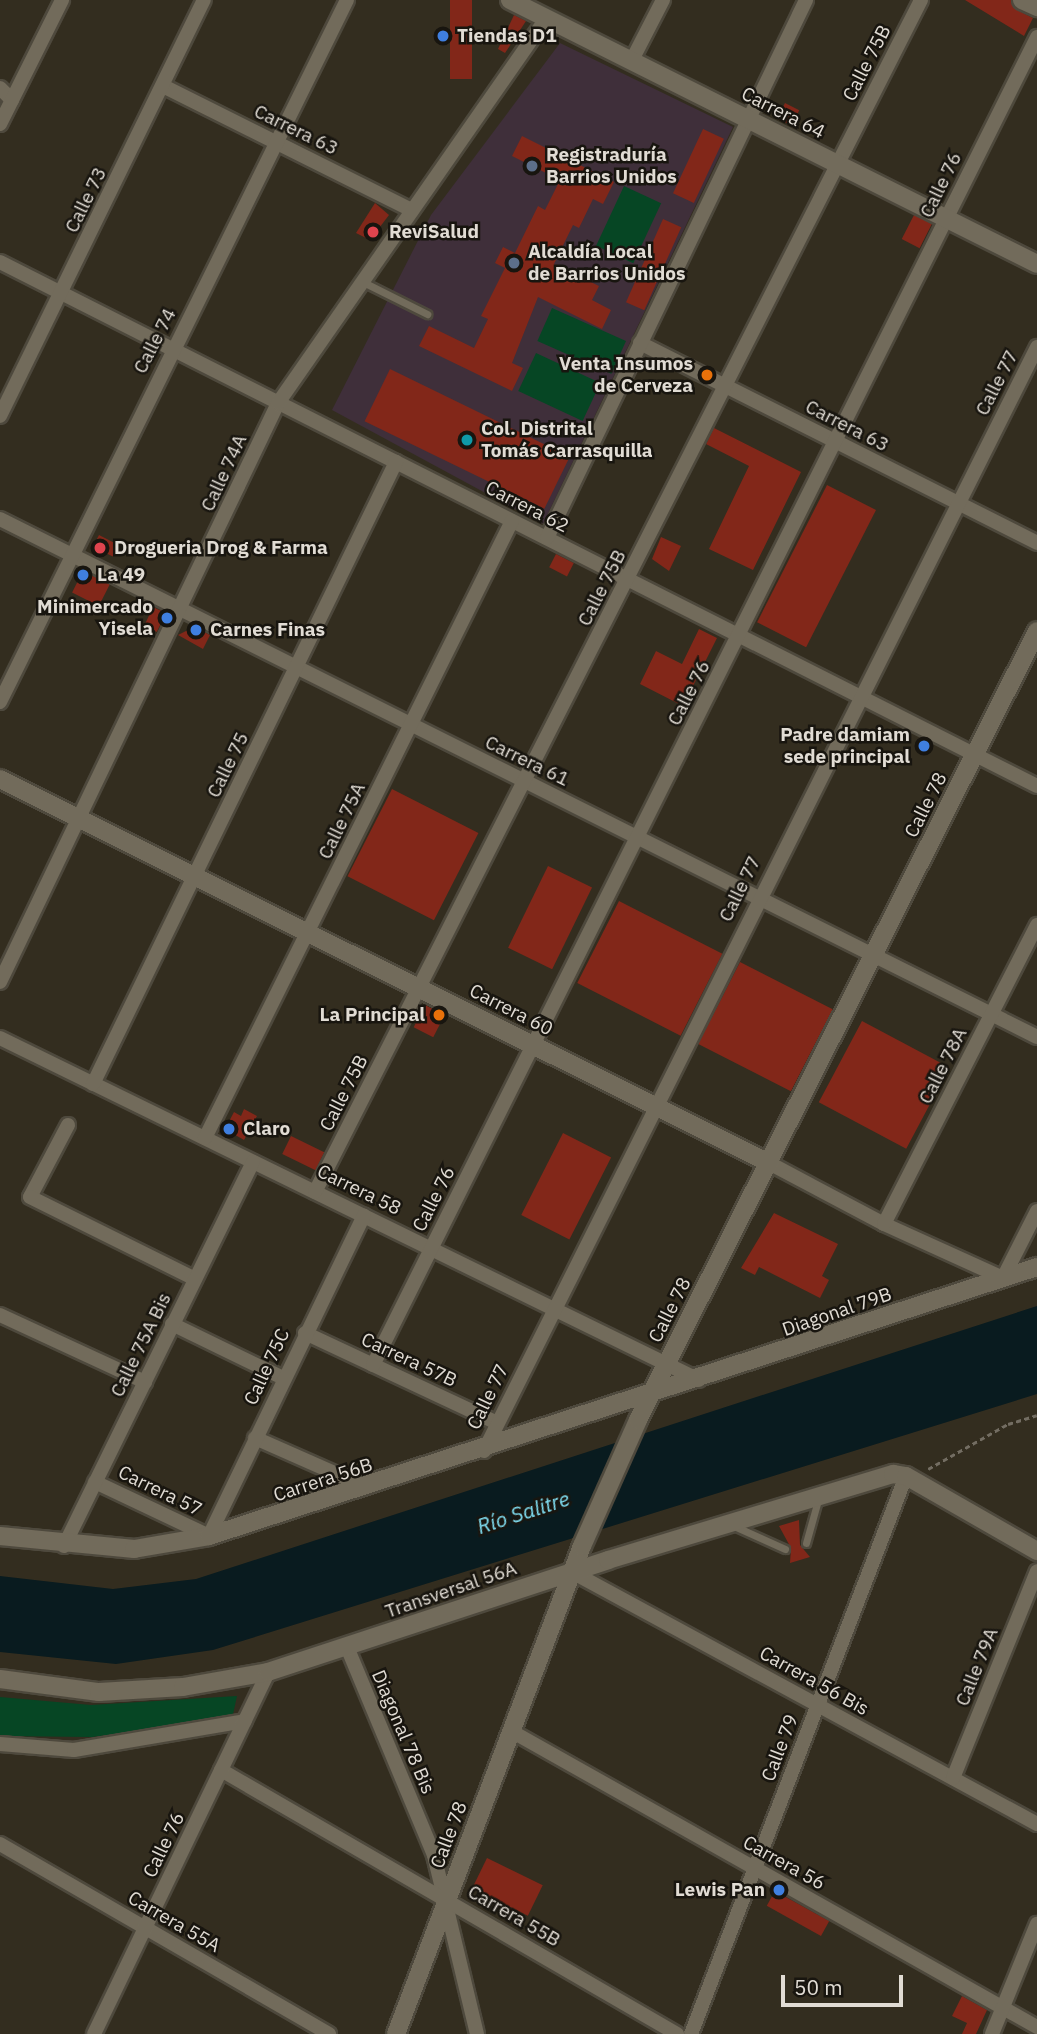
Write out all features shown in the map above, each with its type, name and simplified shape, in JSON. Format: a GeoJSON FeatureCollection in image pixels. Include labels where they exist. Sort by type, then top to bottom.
{"type":"FeatureCollection","features":[{"type":"Feature","properties":{"kind":"street"},"geometry":{"type":"LineString","coordinates":[[0,124],[62,0]]}},
{"type":"Feature","properties":{"kind":"street","name":"Calle 73"},"geometry":{"type":"LineString","coordinates":[[0,416],[63,294],[204,0]]}},
{"type":"Feature","properties":{"kind":"street","name":"Calle 74"},"geometry":{"type":"LineString","coordinates":[[0,702],[70,554],[347,0]]}},
{"type":"Feature","properties":{"kind":"street","name":"Carrera 64"},"geometry":{"type":"LineString","coordinates":[[510,0],[1037,264]]}},
{"type":"Feature","properties":{"kind":"street"},"geometry":{"type":"LineString","coordinates":[[632,60],[663,0]]}},
{"type":"Feature","properties":{"kind":"street"},"geometry":{"type":"LineString","coordinates":[[547,538],[806,0]]}},
{"type":"Feature","properties":{"kind":"street","name":"Calle 75B"},"geometry":{"type":"LineString","coordinates":[[315,1192],[628,580],[723,385],[920,0]]}},
{"type":"Feature","properties":{"kind":"street"},"geometry":{"type":"LineString","coordinates":[[1022,0],[1037,7]]}},
{"type":"Feature","properties":{"kind":"street","name":"Calle 74A"},"geometry":{"type":"LineString","coordinates":[[0,982],[181,610],[278,403],[547,18]]}},
{"type":"Feature","properties":{"kind":"street","name":"Calle 76"},"geometry":{"type":"LineString","coordinates":[[373,1364],[535,1046],[1037,37]]}},
{"type":"Feature","properties":{"kind":"street","name":"Carrera 63"},"geometry":{"type":"LineString","coordinates":[[163,86],[412,210]]}},
{"type":"Feature","properties":{"kind":"street"},"geometry":{"type":"LineString","coordinates":[[0,88],[12,100]]}},
{"type":"Feature","properties":{"kind":"street","name":"Carrera 62"},"geometry":{"type":"LineString","coordinates":[[0,262],[1037,786]]}},
{"type":"Feature","properties":{"kind":"street","name":"Carrera 63"},"geometry":{"type":"LineString","coordinates":[[639,343],[1037,543]]}},
{"type":"Feature","properties":{"kind":"street","name":"Calle 77"},"geometry":{"type":"LineString","coordinates":[[484,1451],[551,1308],[1037,346]]}},
{"type":"Feature","properties":{"kind":"street","name":"Calle 75"},"geometry":{"type":"LineString","coordinates":[[93,1084],[396,462]]}},
{"type":"Feature","properties":{"kind":"street","name":"Carrera 61"},"geometry":{"type":"LineString","coordinates":[[0,519],[1037,1037]]}},
{"type":"Feature","properties":{"kind":"street","name":"Calle 75A"},"geometry":{"type":"LineString","coordinates":[[205,1138],[512,521]]}},
{"type":"Feature","properties":{"kind":"street","name":"Calle 78"},"geometry":{"type":"LineString","coordinates":[[396,2034],[582,1546],[638,1420],[1037,631]]}},
{"type":"Feature","properties":{"kind":"street","name":"Carrera 60"},"geometry":{"type":"LineString","coordinates":[[0,779],[769,1163],[884,1224],[1003,1278]]}},
{"type":"Feature","properties":{"kind":"street","name":"Calle 78A"},"geometry":{"type":"LineString","coordinates":[[884,1224],[1037,925]]}},
{"type":"Feature","properties":{"kind":"street","name":"Carrera 58"},"geometry":{"type":"LineString","coordinates":[[0,1038],[700,1381]]}},
{"type":"Feature","properties":{"kind":"street"},"geometry":{"type":"LineString","coordinates":[[68,1125],[30,1197],[195,1279]]}},
{"type":"Feature","properties":{"kind":"street","name":"Calle 75A Bis"},"geometry":{"type":"LineString","coordinates":[[64,1546],[253,1162]]}},
{"type":"Feature","properties":{"kind":"street"},"geometry":{"type":"LineString","coordinates":[[1003,1278],[1037,1211]]}},
{"type":"Feature","properties":{"kind":"street","name":"Calle 75C"},"geometry":{"type":"LineString","coordinates":[[209,1536],[283,1378],[364,1216]]}},
{"type":"Feature","properties":{"kind":"street","name":"Diagonal 79B"},"geometry":{"type":"LineString","coordinates":[[649,1397],[1037,1267]]}},
{"type":"Feature","properties":{"kind":"street"},"geometry":{"type":"LineString","coordinates":[[0,1315],[145,1382]]}},
{"type":"Feature","properties":{"kind":"street"},"geometry":{"type":"LineString","coordinates":[[172,1324],[283,1378]]}},
{"type":"Feature","properties":{"kind":"street","name":"Carrera 57B"},"geometry":{"type":"LineString","coordinates":[[305,1333],[497,1423]]}},
{"type":"Feature","properties":{"kind":"street","name":"Carrera 56B"},"geometry":{"type":"LineString","coordinates":[[0,1536],[64,1546],[134,1549],[209,1536],[649,1397]]}},
{"type":"Feature","properties":{"kind":"street"},"geometry":{"type":"LineString","coordinates":[[255,1438],[366,1487]]}},
{"type":"Feature","properties":{"kind":"street"},"geometry":{"type":"LineString","coordinates":[[914,1474],[1037,1551]]}},
{"type":"Feature","properties":{"kind":"street","name":"Transversal 56A"},"geometry":{"type":"LineString","coordinates":[[0,1679],[99,1692],[183,1687],[268,1672],[820,1494],[881,1476],[914,1474]]}},
{"type":"Feature","properties":{"kind":"street","name":"Calle 79"},"geometry":{"type":"LineString","coordinates":[[691,2034],[818,1705],[914,1474]]}},
{"type":"Feature","properties":{"kind":"street","name":"Carrera 57"},"geometry":{"type":"LineString","coordinates":[[95,1482],[209,1536]]}},
{"type":"Feature","properties":{"kind":"street","name":"Calle 79A"},"geometry":{"type":"LineString","coordinates":[[953,1779],[1037,1571]]}},
{"type":"Feature","properties":{"kind":"street","name":"Carrera 56 Bis"},"geometry":{"type":"LineString","coordinates":[[572,1572],[1037,1824]]}},
{"type":"Feature","properties":{"kind":"street","name":"Diagonal 78 Bis"},"geometry":{"type":"LineString","coordinates":[[347,1647],[427,1838],[447,1900],[477,2034]]}},
{"type":"Feature","properties":{"kind":"street","name":"Calle 76"},"geometry":{"type":"LineString","coordinates":[[94,2034],[268,1672]]}},
{"type":"Feature","properties":{"kind":"street"},"geometry":{"type":"LineString","coordinates":[[0,1744],[74,1750],[245,1721]]}},
{"type":"Feature","properties":{"kind":"street","name":"Carrera 56"},"geometry":{"type":"LineString","coordinates":[[511,1731],[1037,2027]]}},
{"type":"Feature","properties":{"kind":"street","name":"Carrera 55B"},"geometry":{"type":"LineString","coordinates":[[221,1770],[677,2034]]}},
{"type":"Feature","properties":{"kind":"street","name":"Carrera 55A"},"geometry":{"type":"LineString","coordinates":[[0,1844],[329,2034]]}},
{"type":"Feature","properties":{"kind":"street"},"geometry":{"type":"LineString","coordinates":[[992,2034],[1037,1924]]}},
{"type":"Feature","properties":{"kind":"lane"},"geometry":{"type":"LineString","coordinates":[[362,281],[427,314]]}},
{"type":"Feature","properties":{"kind":"lane"},"geometry":{"type":"LineString","coordinates":[[806,1543],[820,1494]]}},
{"type":"Feature","properties":{"kind":"lane"},"geometry":{"type":"LineString","coordinates":[[726,1523],[785,1549]]}},
{"type":"Feature","properties":{"kind":"path"},"geometry":{"type":"LineString","coordinates":[[914,1474],[1008,1424],[1037,1415]]}},
{"type":"Feature","properties":{"kind":"shaded area"},"geometry":{"type":"Polygon","coordinates":[[[560,43],[733,127],[543,524],[332,410],[431,215],[560,43]]]}},
{"type":"Feature","properties":{"kind":"green space"},"geometry":{"type":"Polygon","coordinates":[[[624,186],[661,203],[633,263],[596,246],[624,186]]]}},
{"type":"Feature","properties":{"kind":"green space"},"geometry":{"type":"Polygon","coordinates":[[[552,308],[626,341],[611,374],[537,341],[552,308]]]}},
{"type":"Feature","properties":{"kind":"green space"},"geometry":{"type":"Polygon","coordinates":[[[536,353],[600,383],[583,421],[518,391],[536,353]]]}},
{"type":"Feature","properties":{"kind":"green space"},"geometry":{"type":"Polygon","coordinates":[[[237,1696],[232,1719],[92,1737],[0,1736],[0,1697],[91,1705],[237,1696]]]}},
{"type":"Feature","properties":{"kind":"water","name":"Río Salitre"},"geometry":{"type":"Polygon","coordinates":[[[1037,1306],[1037,1394],[213,1650],[116,1664],[0,1652],[0,1576],[113,1589],[196,1579],[1037,1306]]]}},
{"type":"Feature","properties":{"kind":"building"},"geometry":{"type":"Polygon","coordinates":[[[450,0],[472,0],[472,79],[450,79],[450,0]]]}},
{"type":"Feature","properties":{"kind":"building"},"geometry":{"type":"Polygon","coordinates":[[[965,0],[1011,0],[1017,10],[1033,18],[1024,36],[965,0]]]}},
{"type":"Feature","properties":{"kind":"building"},"geometry":{"type":"Polygon","coordinates":[[[514,15],[526,21],[505,53],[498,49],[514,15]]]}},
{"type":"Feature","properties":{"kind":"building"},"geometry":{"type":"Polygon","coordinates":[[[785,103],[799,110],[792,125],[777,118],[785,103]]]}},
{"type":"Feature","properties":{"kind":"building"},"geometry":{"type":"Polygon","coordinates":[[[703,129],[724,139],[694,203],[673,193],[703,129]]]}},
{"type":"Feature","properties":{"kind":"building","name":"Alcaldía Local de Barrios Unidos"},"geometry":{"type":"Polygon","coordinates":[[[522,136],[614,182],[603,204],[593,199],[579,228],[573,225],[554,264],[599,286],[592,300],[611,310],[602,329],[538,297],[512,363],[523,368],[512,391],[419,346],[429,326],[474,348],[488,319],[481,316],[505,268],[495,263],[503,247],[515,253],[538,206],[545,210],[560,180],[512,156],[522,136]]]}},
{"type":"Feature","properties":{"kind":"building"},"geometry":{"type":"Polygon","coordinates":[[[375,203],[389,215],[370,240],[356,233],[375,203]]]}},
{"type":"Feature","properties":{"kind":"building"},"geometry":{"type":"Polygon","coordinates":[[[914,215],[932,224],[920,248],[902,239],[914,215]]]}},
{"type":"Feature","properties":{"kind":"building"},"geometry":{"type":"Polygon","coordinates":[[[663,219],[681,227],[644,310],[626,302],[663,219]]]}},
{"type":"Feature","properties":{"kind":"building","name":"Col. Distrital Tomás Carrasquilla"},"geometry":{"type":"Polygon","coordinates":[[[390,369],[570,457],[544,509],[365,421],[390,369]]]}},
{"type":"Feature","properties":{"kind":"building"},"geometry":{"type":"Polygon","coordinates":[[[714,428],[801,472],[753,570],[709,549],[749,466],[706,444],[714,428]]]}},
{"type":"Feature","properties":{"kind":"building"},"geometry":{"type":"Polygon","coordinates":[[[827,485],[876,510],[806,647],[757,622],[827,485]]]}},
{"type":"Feature","properties":{"kind":"building"},"geometry":{"type":"Polygon","coordinates":[[[99,535],[119,545],[113,557],[93,547],[99,535]]]}},
{"type":"Feature","properties":{"kind":"building"},"geometry":{"type":"Polygon","coordinates":[[[661,537],[681,546],[669,571],[652,559],[661,537]]]}},
{"type":"Feature","properties":{"kind":"building"},"geometry":{"type":"Polygon","coordinates":[[[556,554],[574,563],[567,576],[549,567],[556,554]]]}},
{"type":"Feature","properties":{"kind":"building"},"geometry":{"type":"Polygon","coordinates":[[[83,571],[110,585],[99,606],[72,592],[83,571]]]}},
{"type":"Feature","properties":{"kind":"building"},"geometry":{"type":"Polygon","coordinates":[[[153,607],[166,613],[157,632],[144,626],[153,607]]]}},
{"type":"Feature","properties":{"kind":"building"},"geometry":{"type":"Polygon","coordinates":[[[194,627],[210,635],[203,649],[178,635],[194,627]]]}},
{"type":"Feature","properties":{"kind":"building"},"geometry":{"type":"Polygon","coordinates":[[[699,629],[717,638],[683,706],[640,684],[656,651],[682,664],[699,629]]]}},
{"type":"Feature","properties":{"kind":"building"},"geometry":{"type":"Polygon","coordinates":[[[392,789],[478,833],[434,920],[348,876],[392,789]]]}},
{"type":"Feature","properties":{"kind":"building"},"geometry":{"type":"Polygon","coordinates":[[[548,866],[592,887],[552,969],[508,948],[548,866]]]}},
{"type":"Feature","properties":{"kind":"building"},"geometry":{"type":"Polygon","coordinates":[[[619,901],[722,954],[681,1036],[577,983],[619,901]]]}},
{"type":"Feature","properties":{"kind":"building"},"geometry":{"type":"Polygon","coordinates":[[[740,962],[833,1009],[791,1091],[698,1044],[740,962]]]}},
{"type":"Feature","properties":{"kind":"building"},"geometry":{"type":"Polygon","coordinates":[[[425,1005],[445,1015],[433,1037],[414,1027],[425,1005]]]}},
{"type":"Feature","properties":{"kind":"building"},"geometry":{"type":"Polygon","coordinates":[[[862,1021],[949,1067],[906,1149],[819,1102],[862,1021]]]}},
{"type":"Feature","properties":{"kind":"building"},"geometry":{"type":"Polygon","coordinates":[[[244,1109],[257,1116],[244,1140],[225,1129],[234,1112],[241,1116],[244,1109]]]}},
{"type":"Feature","properties":{"kind":"building"},"geometry":{"type":"Polygon","coordinates":[[[563,1133],[611,1158],[569,1239],[521,1215],[563,1133]]]}},
{"type":"Feature","properties":{"kind":"building"},"geometry":{"type":"Polygon","coordinates":[[[291,1136],[324,1152],[315,1170],[282,1154],[291,1136]]]}},
{"type":"Feature","properties":{"kind":"building"},"geometry":{"type":"Polygon","coordinates":[[[774,1213],[838,1244],[822,1276],[829,1280],[820,1298],[759,1267],[755,1275],[741,1268],[774,1213]]]}},
{"type":"Feature","properties":{"kind":"building"},"geometry":{"type":"Polygon","coordinates":[[[799,1520],[800,1545],[810,1557],[790,1563],[791,1548],[779,1526],[799,1520]]]}},
{"type":"Feature","properties":{"kind":"building"},"geometry":{"type":"Polygon","coordinates":[[[487,1858],[543,1885],[528,1916],[472,1889],[487,1858]]]}},
{"type":"Feature","properties":{"kind":"building"},"geometry":{"type":"Polygon","coordinates":[[[775,1891],[829,1921],[821,1936],[767,1906],[775,1891]]]}},
{"type":"Feature","properties":{"kind":"building"},"geometry":{"type":"Polygon","coordinates":[[[962,1996],[987,2010],[976,2034],[962,2034],[967,2023],[952,2016],[962,1996]]]}},
{"type":"Feature","properties":{"kind":"place","name":"Tiendas D1"},"geometry":{"type":"Point","coordinates":[443,36]}},
{"type":"Feature","properties":{"kind":"place","name":"Registraduría Barrios Unidos"},"geometry":{"type":"Point","coordinates":[532,166]}},
{"type":"Feature","properties":{"kind":"place","name":"ReviSalud"},"geometry":{"type":"Point","coordinates":[373,232]}},
{"type":"Feature","properties":{"kind":"place","name":"Alcaldía Local de Barrios Unidos"},"geometry":{"type":"Point","coordinates":[514,263]}},
{"type":"Feature","properties":{"kind":"place","name":"Venta Insumos de Cerveza"},"geometry":{"type":"Point","coordinates":[707,375]}},
{"type":"Feature","properties":{"kind":"place","name":"Col. Distrital Tomás Carrasquilla"},"geometry":{"type":"Point","coordinates":[467,440]}},
{"type":"Feature","properties":{"kind":"place","name":"Drogueria Drog & Farma"},"geometry":{"type":"Point","coordinates":[100,548]}},
{"type":"Feature","properties":{"kind":"place","name":"La 49"},"geometry":{"type":"Point","coordinates":[83,575]}},
{"type":"Feature","properties":{"kind":"place","name":"Minimercado Yisela"},"geometry":{"type":"Point","coordinates":[167,618]}},
{"type":"Feature","properties":{"kind":"place","name":"Carnes Finas"},"geometry":{"type":"Point","coordinates":[196,630]}},
{"type":"Feature","properties":{"kind":"place","name":"Padre damiam sede principal"},"geometry":{"type":"Point","coordinates":[924,746]}},
{"type":"Feature","properties":{"kind":"place","name":"La Principal"},"geometry":{"type":"Point","coordinates":[439,1015]}},
{"type":"Feature","properties":{"kind":"place","name":"Claro"},"geometry":{"type":"Point","coordinates":[229,1129]}},
{"type":"Feature","properties":{"kind":"place","name":"Lewis Pan"},"geometry":{"type":"Point","coordinates":[779,1890]}}]}
